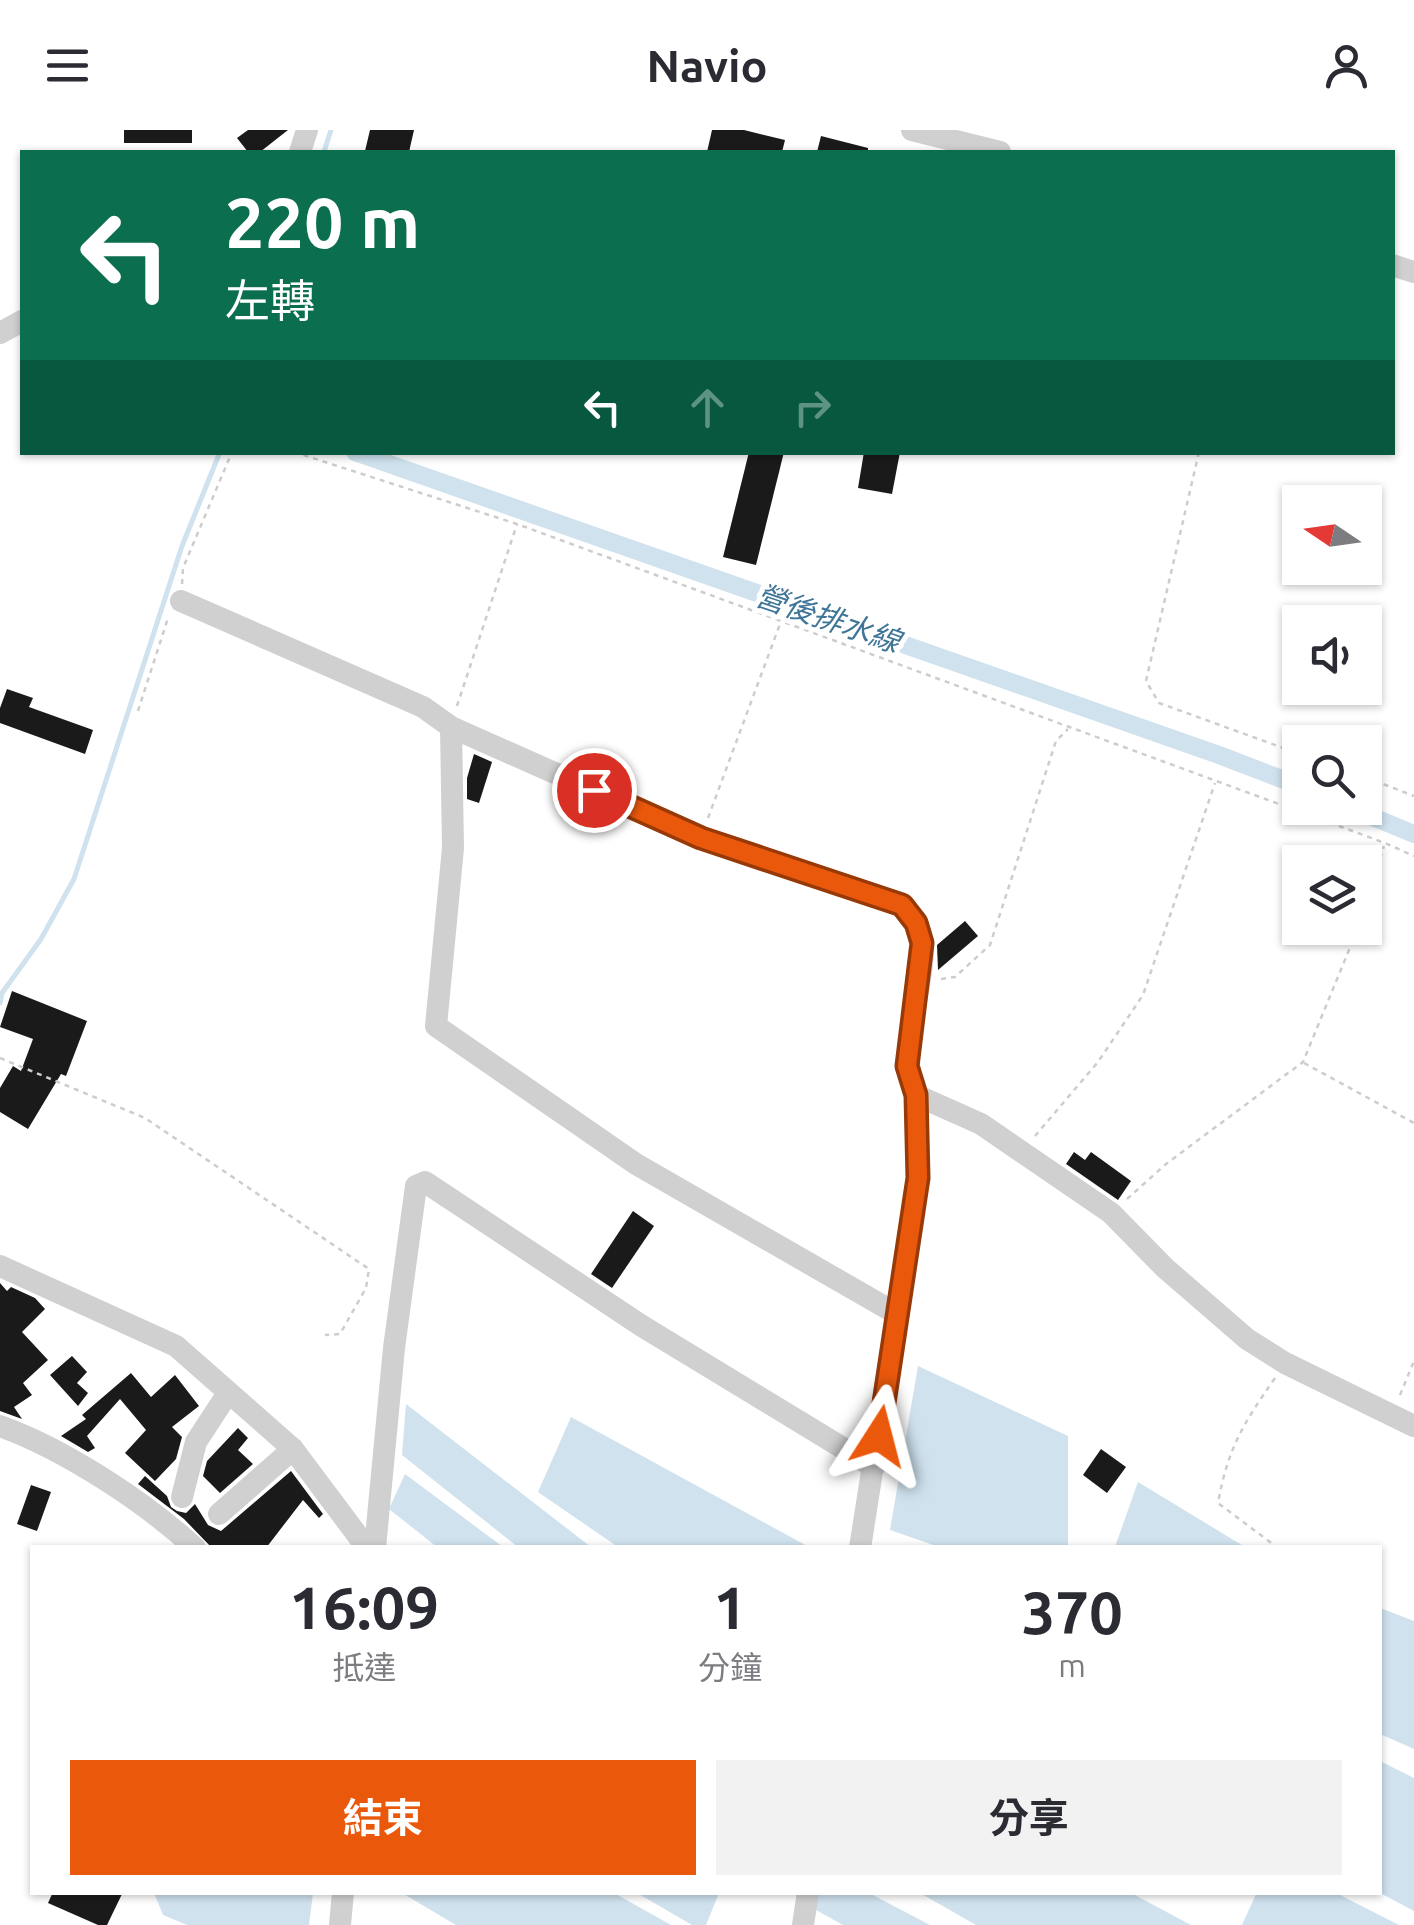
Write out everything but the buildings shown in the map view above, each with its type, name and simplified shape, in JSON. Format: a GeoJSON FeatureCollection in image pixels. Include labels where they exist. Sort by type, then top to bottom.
{"type":"FeatureCollection","features":[{"type":"Feature","properties":{"kind":"lane"},"geometry":{"type":"LineString","coordinates":[[912,130],[992,150]]}},
{"type":"Feature","properties":{"kind":"lane"},"geometry":{"type":"LineString","coordinates":[[180,602],[423,707],[450,727],[701,838],[902,905],[916,923],[922,943],[907,1066],[916,1095],[918,1178],[861,1545]]}},
{"type":"Feature","properties":{"kind":"lane"},"geometry":{"type":"LineString","coordinates":[[450,727],[453,848],[436,1026],[636,1164],[898,1314]]}},
{"type":"Feature","properties":{"kind":"lane"},"geometry":{"type":"LineString","coordinates":[[916,1095],[981,1124],[1110,1214],[1247,1339],[1286,1363],[1414,1426]]}},
{"type":"Feature","properties":{"kind":"lane"},"geometry":{"type":"LineString","coordinates":[[375,1545],[402,1282],[416,1186],[425,1182],[642,1326],[874,1467]]}},
{"type":"Feature","properties":{"kind":"lane"},"geometry":{"type":"LineString","coordinates":[[0,1266],[176,1346],[292,1449],[364,1545]]}},
{"type":"Feature","properties":{"kind":"lane"},"geometry":{"type":"LineString","coordinates":[[182,1497],[196,1442],[228,1392]]}},
{"type":"Feature","properties":{"kind":"lane"},"geometry":{"type":"LineString","coordinates":[[0,1426],[48,1444],[173,1528],[192,1545]]}},
{"type":"Feature","properties":{"kind":"lane"},"geometry":{"type":"LineString","coordinates":[[219,1514],[292,1449]]}},
{"type":"Feature","properties":{"kind":"lane"},"geometry":{"type":"LineString","coordinates":[[340,1925],[343,1895]]}},
{"type":"Feature","properties":{"kind":"lane"},"geometry":{"type":"LineString","coordinates":[[803,1925],[808,1895]]}},
{"type":"Feature","properties":{"kind":"path"},"geometry":{"type":"LineString","coordinates":[[303,455],[517,524],[1414,856]]}},
{"type":"Feature","properties":{"kind":"path"},"geometry":{"type":"LineString","coordinates":[[1198,455],[1146,680],[1159,704],[1282,748]]}},
{"type":"Feature","properties":{"kind":"path"},"geometry":{"type":"LineString","coordinates":[[450,727],[517,524]]}},
{"type":"Feature","properties":{"kind":"path"},"geometry":{"type":"LineString","coordinates":[[701,838],[780,621]]}},
{"type":"Feature","properties":{"kind":"path"},"geometry":{"type":"LineString","coordinates":[[918,982],[955,977],[990,945],[1056,742],[1068,728]]}},
{"type":"Feature","properties":{"kind":"path"},"geometry":{"type":"LineString","coordinates":[[1022,1151],[1098,1062],[1143,995],[1216,782]]}},
{"type":"Feature","properties":{"kind":"path"},"geometry":{"type":"LineString","coordinates":[[1382,784],[1414,796]]}},
{"type":"Feature","properties":{"kind":"path"},"geometry":{"type":"LineString","coordinates":[[1382,852],[1385,843]]}},
{"type":"Feature","properties":{"kind":"path"},"geometry":{"type":"LineString","coordinates":[[1110,1214],[1166,1164],[1303,1062],[1351,945]]}},
{"type":"Feature","properties":{"kind":"path"},"geometry":{"type":"LineString","coordinates":[[0,1058],[145,1118],[369,1269],[366,1288],[340,1334],[324,1335]]}},
{"type":"Feature","properties":{"kind":"path"},"geometry":{"type":"LineString","coordinates":[[1303,1062],[1414,1124]]}},
{"type":"Feature","properties":{"kind":"path"},"geometry":{"type":"LineString","coordinates":[[1392,1415],[1414,1360]]}},
{"type":"Feature","properties":{"kind":"path"},"geometry":{"type":"LineString","coordinates":[[1274,1545],[1218,1503],[1226,1461],[1248,1418],[1286,1363]]}},
{"type":"Feature","properties":{"kind":"water"},"geometry":{"type":"Polygon","coordinates":[[[918,1366],[1068,1436],[1068,1545],[933,1545],[890,1530],[918,1366]]]}},
{"type":"Feature","properties":{"kind":"water"},"geometry":{"type":"Polygon","coordinates":[[[406,1404],[588,1545],[515,1545],[402,1455],[406,1404]]]}},
{"type":"Feature","properties":{"kind":"water"},"geometry":{"type":"Polygon","coordinates":[[[571,1417],[805,1545],[615,1545],[538,1492],[571,1417]]]}},
{"type":"Feature","properties":{"kind":"water"},"geometry":{"type":"Polygon","coordinates":[[[405,1474],[500,1545],[434,1545],[389,1509],[405,1474]]]}},
{"type":"Feature","properties":{"kind":"water"},"geometry":{"type":"Polygon","coordinates":[[[1138,1482],[1242,1545],[1116,1545],[1138,1482]]]}},
{"type":"Feature","properties":{"kind":"water"},"geometry":{"type":"Polygon","coordinates":[[[1382,1609],[1414,1621],[1414,1749],[1382,1735],[1382,1609]]]}},
{"type":"Feature","properties":{"kind":"water"},"geometry":{"type":"Polygon","coordinates":[[[1382,1762],[1414,1778],[1414,1911],[1382,1894],[1382,1762]]]}},
{"type":"Feature","properties":{"kind":"water"},"geometry":{"type":"Polygon","coordinates":[[[155,1895],[313,1895],[309,1925],[187,1925],[163,1915],[155,1895]]]}},
{"type":"Feature","properties":{"kind":"water"},"geometry":{"type":"Polygon","coordinates":[[[405,1895],[618,1895],[671,1925],[456,1925],[405,1895]]]}},
{"type":"Feature","properties":{"kind":"water"},"geometry":{"type":"Polygon","coordinates":[[[640,1895],[718,1895],[706,1925],[692,1925],[640,1895]]]}},
{"type":"Feature","properties":{"kind":"water"},"geometry":{"type":"Polygon","coordinates":[[[816,1895],[873,1895],[930,1925],[843,1925],[816,1910],[816,1895]]]}},
{"type":"Feature","properties":{"kind":"water"},"geometry":{"type":"Polygon","coordinates":[[[924,1895],[1135,1895],[1191,1925],[976,1925],[924,1895]]]}},
{"type":"Feature","properties":{"kind":"water"},"geometry":{"type":"Polygon","coordinates":[[[1256,1895],[1340,1895],[1399,1925],[1242,1925],[1256,1895]]]}},
{"type":"Feature","properties":{"kind":"waterway"},"geometry":{"type":"LineString","coordinates":[[325,150],[331,130]]}},
{"type":"Feature","properties":{"kind":"waterway"},"geometry":{"type":"LineString","coordinates":[[0,1003],[2,993],[41,939],[74,879],[182,546],[219,455]]}},
{"type":"Feature","properties":{"kind":"waterway","name":"營後排水線"},"geometry":{"type":"LineString","coordinates":[[364,455],[1282,779]]}},
{"type":"Feature","properties":{"kind":"waterway","name":"營後排水線"},"geometry":{"type":"LineString","coordinates":[[1382,821],[1414,834]]}},
{"type":"Feature","properties":{"kind":"route"},"geometry":{"type":"LineString","coordinates":[[594,790],[701,838],[902,905],[916,923],[922,943],[907,1066],[916,1095],[918,1178],[879,1436]]}}]}
